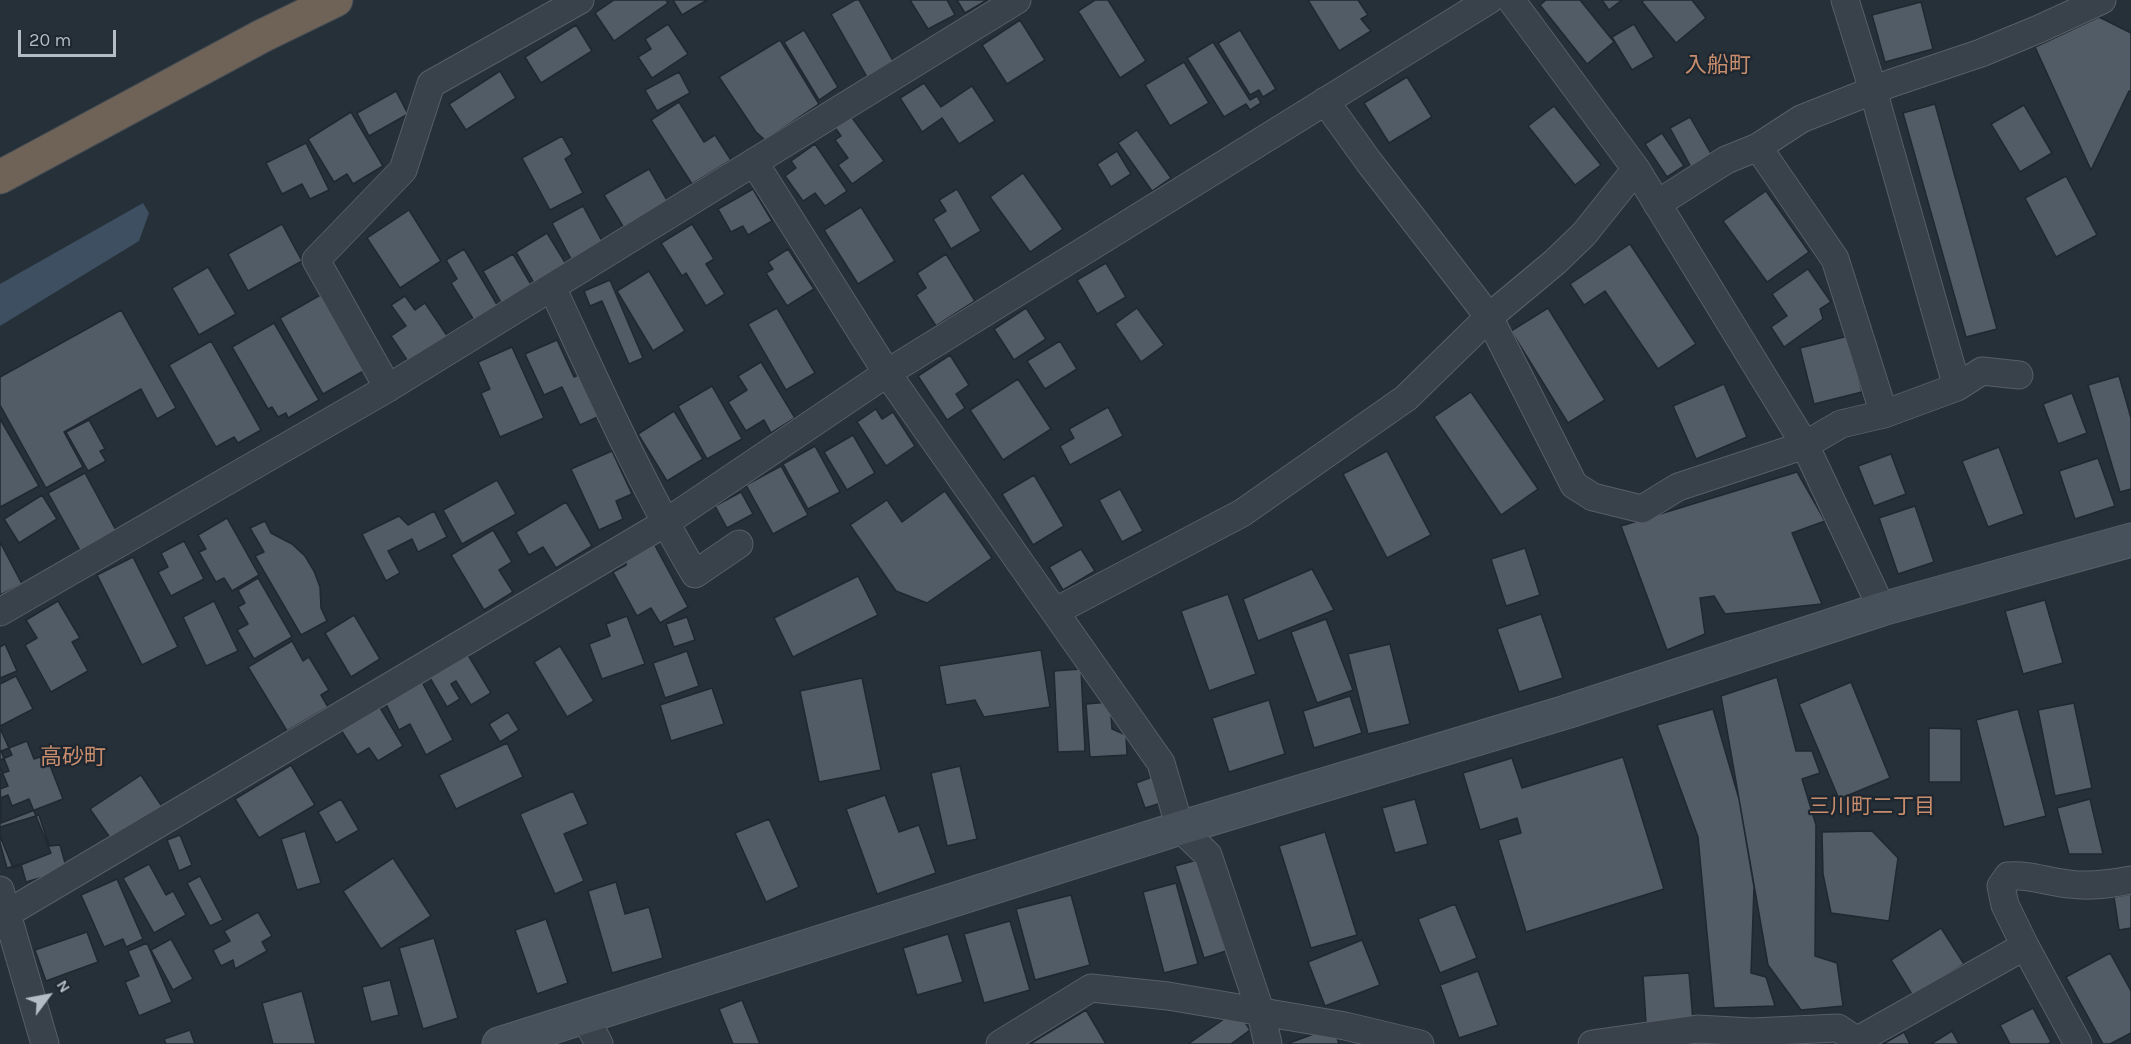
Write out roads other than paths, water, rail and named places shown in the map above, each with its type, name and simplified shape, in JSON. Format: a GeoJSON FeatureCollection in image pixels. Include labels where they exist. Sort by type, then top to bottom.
{"type":"FeatureCollection","features":[{"type":"Feature","properties":{"kind":"highway"},"geometry":{"type":"LineString","coordinates":[[0,177],[262,36],[336,0]]}},
{"type":"Feature","properties":{"kind":"street"},"geometry":{"type":"LineString","coordinates":[[388,388],[316,260],[403,170],[431,84],[580,0]]}},
{"type":"Feature","properties":{"kind":"street"},"geometry":{"type":"LineString","coordinates":[[0,612],[388,388],[1017,0]]}},
{"type":"Feature","properties":{"kind":"street"},"geometry":{"type":"LineString","coordinates":[[45,1044],[4,902],[665,523],[887,373],[1489,0]]}},
{"type":"Feature","properties":{"kind":"street"},"geometry":{"type":"LineString","coordinates":[[1512,0],[1636,169],[1805,445],[1882,609]]}},
{"type":"Feature","properties":{"kind":"street"},"geometry":{"type":"LineString","coordinates":[[1845,0],[1873,90],[1957,387]]}},
{"type":"Feature","properties":{"kind":"street"},"geometry":{"type":"LineString","coordinates":[[1657,204],[1726,160],[1758,147],[1801,119],[1873,90],[1981,53],[2102,0]]}},
{"type":"Feature","properties":{"kind":"street"},"geometry":{"type":"LineString","coordinates":[[1324,101],[1489,317],[1574,484],[1593,497],[1642,509],[1678,487],[1805,445],[1841,424],[1884,414],[1957,387],[1982,371],[2019,375]]}},
{"type":"Feature","properties":{"kind":"street"},"geometry":{"type":"LineString","coordinates":[[1758,147],[1835,259],[1884,414]]}},
{"type":"Feature","properties":{"kind":"street"},"geometry":{"type":"LineString","coordinates":[[754,162],[887,373],[1161,763],[1180,828],[1208,855],[1261,1013],[1268,1044]]}},
{"type":"Feature","properties":{"kind":"street"},"geometry":{"type":"LineString","coordinates":[[1056,611],[1242,513],[1406,398],[1489,317],[1555,262],[1584,234],[1636,169]]}},
{"type":"Feature","properties":{"kind":"street"},"geometry":{"type":"LineString","coordinates":[[552,287],[665,523],[695,574],[739,544]]}},
{"type":"Feature","properties":{"kind":"street"},"geometry":{"type":"LineString","coordinates":[[499,1044],[592,1030],[1180,828],[1566,712],[1882,609],[2131,540]]}},
{"type":"Feature","properties":{"kind":"street"},"geometry":{"type":"LineString","coordinates":[[2078,1044],[2005,905],[2001,886],[2008,876],[2022,875],[2068,884],[2088,885],[2131,880]]}},
{"type":"Feature","properties":{"kind":"street"},"geometry":{"type":"LineString","coordinates":[[1592,1044],[1697,1029],[1752,1032],[1838,1028],[1854,1042],[2025,946]]}},
{"type":"Feature","properties":{"kind":"street"},"geometry":{"type":"LineString","coordinates":[[1000,1044],[1091,988],[1168,996],[1345,1026],[1386,1040],[1420,1044]]}},
{"type":"Feature","properties":{"kind":"water"},"geometry":{"type":"Polygon","coordinates":[[[143,203],[149,213],[139,241],[0,326],[0,284],[143,203]]]}},
{"type":"Feature","properties":{"kind":"district","name":"入船町"},"geometry":{"type":"Point","coordinates":[1718,66]}},
{"type":"Feature","properties":{"kind":"district","name":"高砂町"},"geometry":{"type":"Point","coordinates":[73,758]}},
{"type":"Feature","properties":{"kind":"district","name":"三川町二丁目"},"geometry":{"type":"Point","coordinates":[1872,807]}}]}
